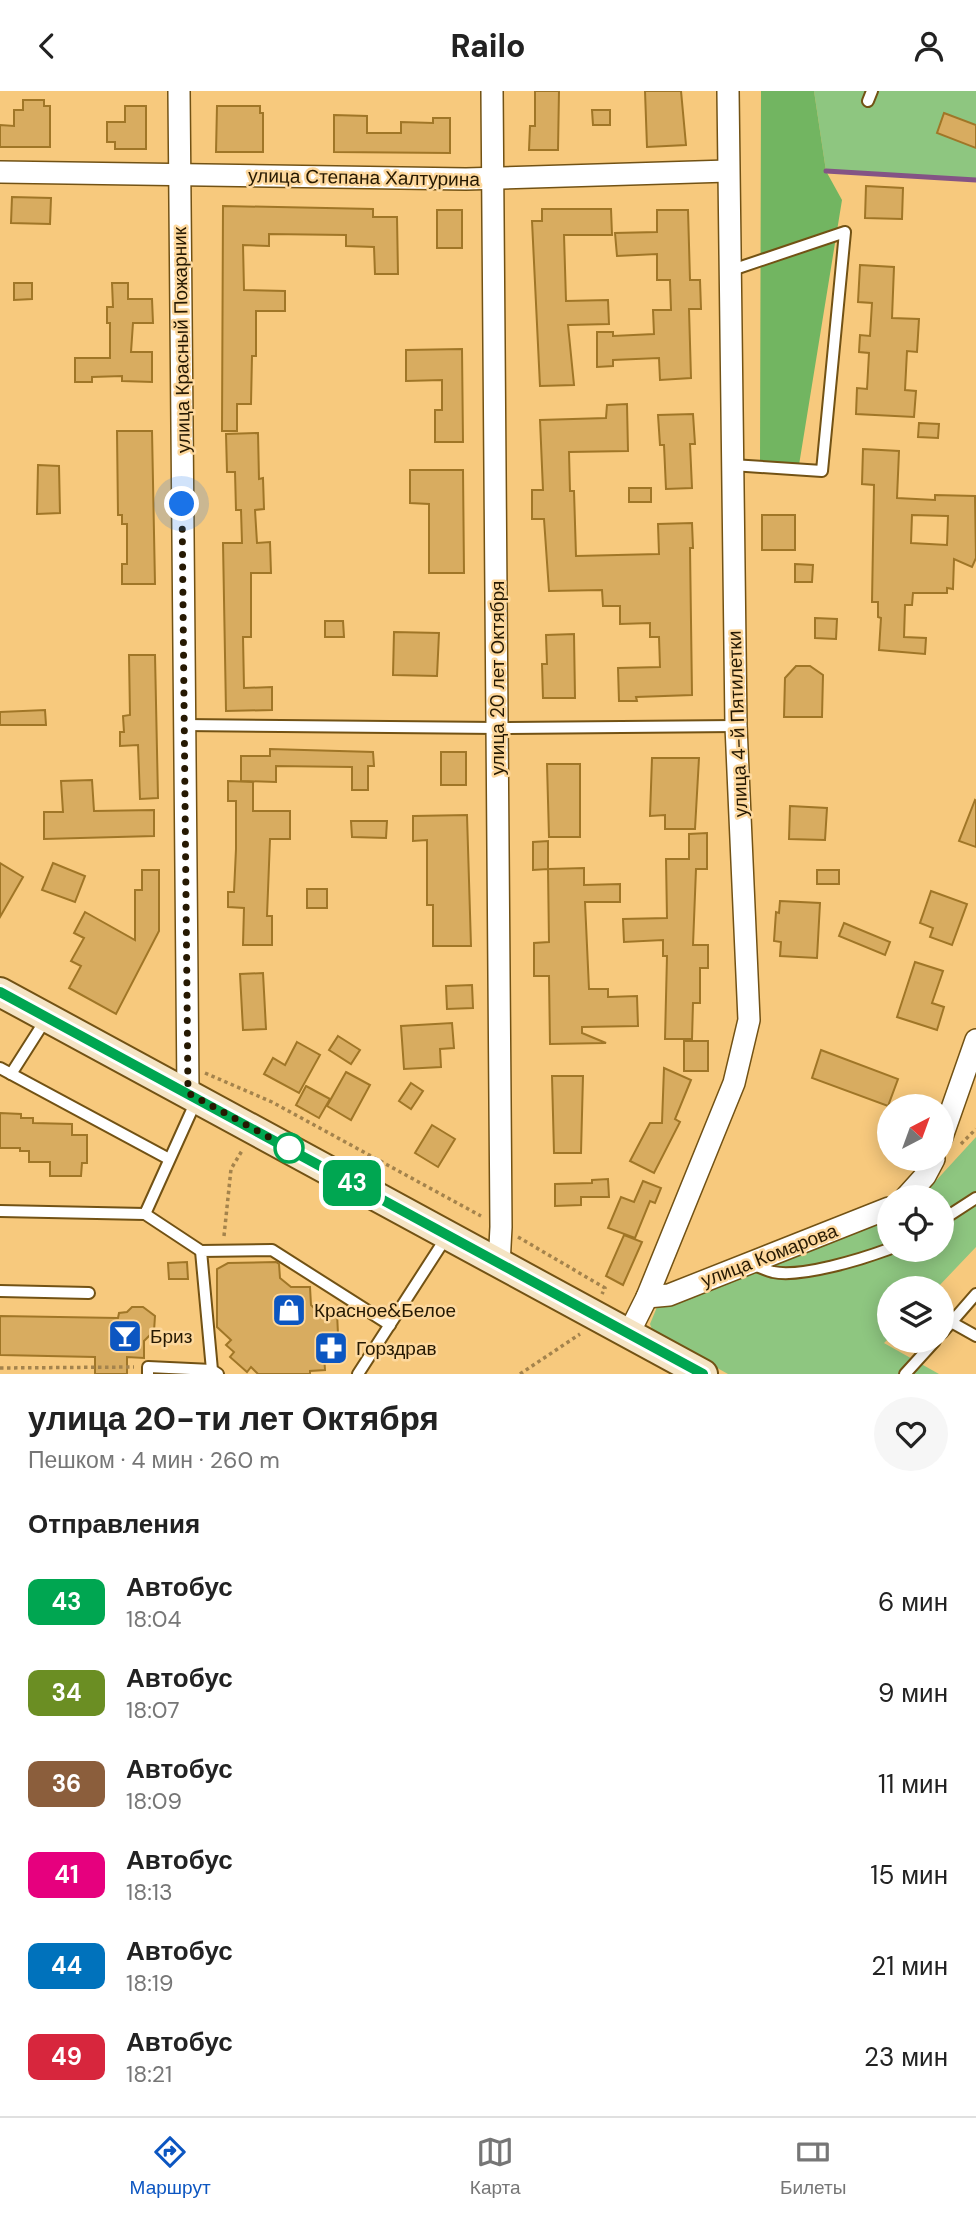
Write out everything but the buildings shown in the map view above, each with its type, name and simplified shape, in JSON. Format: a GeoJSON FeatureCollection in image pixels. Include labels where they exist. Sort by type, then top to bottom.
{"type":"FeatureCollection","features":[{"type":"Feature","properties":{"kind":"main road"},"geometry":{"type":"LineString","coordinates":[[0,992],[628,1335],[674,1368],[703,1374]]}},
{"type":"Feature","properties":{"kind":"street","name":"улица Красный Пожарник"},"geometry":{"type":"LineString","coordinates":[[179,91],[184,725],[193,1096]]}},
{"type":"Feature","properties":{"kind":"street","name":"улица 20 лет Октября"},"geometry":{"type":"LineString","coordinates":[[492,91],[501,1227],[499,1265]]}},
{"type":"Feature","properties":{"kind":"street","name":"улица 4-й Пятилетки"},"geometry":{"type":"LineString","coordinates":[[628,1335],[647,1297],[734,1083],[749,1020],[736,726],[728,91]]}},
{"type":"Feature","properties":{"kind":"street","name":"улица Степана Халтурина"},"geometry":{"type":"LineString","coordinates":[[0,171],[493,179],[728,171]]}},
{"type":"Feature","properties":{"kind":"street"},"geometry":{"type":"LineString","coordinates":[[954,1102],[976,1039]]}},
{"type":"Feature","properties":{"kind":"street"},"geometry":{"type":"LineString","coordinates":[[917,1185],[927,1171]]}},
{"type":"Feature","properties":{"kind":"street","name":"улица Комарова"},"geometry":{"type":"LineString","coordinates":[[647,1297],[669,1295],[877,1213]]}},
{"type":"Feature","properties":{"kind":"lane"},"geometry":{"type":"LineString","coordinates":[[732,270],[845,232],[822,471],[732,465]]}},
{"type":"Feature","properties":{"kind":"lane"},"geometry":{"type":"LineString","coordinates":[[184,725],[498,728],[736,726]]}},
{"type":"Feature","properties":{"kind":"lane"},"geometry":{"type":"LineString","coordinates":[[48,1017],[5,1071],[170,1159]]}},
{"type":"Feature","properties":{"kind":"lane"},"geometry":{"type":"LineString","coordinates":[[145,1214],[170,1159],[193,1096]]}},
{"type":"Feature","properties":{"kind":"lane"},"geometry":{"type":"LineString","coordinates":[[954,1212],[976,1198]]}},
{"type":"Feature","properties":{"kind":"lane"},"geometry":{"type":"LineString","coordinates":[[0,1211],[145,1214],[201,1251],[272,1250],[390,1325]]}},
{"type":"Feature","properties":{"kind":"lane"},"geometry":{"type":"LineString","coordinates":[[358,1374],[447,1236]]}},
{"type":"Feature","properties":{"kind":"lane"},"geometry":{"type":"LineString","coordinates":[[148,1371],[215,1372],[201,1251]]}},
{"type":"Feature","properties":{"kind":"lane"},"geometry":{"type":"LineString","coordinates":[[749,1263],[775,1272],[803,1270],[845,1263],[877,1253]]}},
{"type":"Feature","properties":{"kind":"lane"},"geometry":{"type":"LineString","coordinates":[[0,1291],[89,1293]]}},
{"type":"Feature","properties":{"kind":"lane"},"geometry":{"type":"LineString","coordinates":[[954,1319],[976,1294]]}},
{"type":"Feature","properties":{"kind":"lane"},"geometry":{"type":"LineString","coordinates":[[954,1324],[976,1336]]}},
{"type":"Feature","properties":{"kind":"lane"},"geometry":{"type":"LineString","coordinates":[[905,1374],[924,1353]]}},
{"type":"Feature","properties":{"kind":"path"},"geometry":{"type":"LineString","coordinates":[[222,1252],[231,1169],[243,1149]]}},
{"type":"Feature","properties":{"kind":"path"},"geometry":{"type":"LineString","coordinates":[[0,1368],[148,1371]]}},
{"type":"Feature","properties":{"kind":"green space"},"geometry":{"type":"Polygon","coordinates":[[[761,91],[814,91],[826,171],[842,200],[799,465],[760,463],[761,91]]]}},
{"type":"Feature","properties":{"kind":"green space"},"geometry":{"type":"Polygon","coordinates":[[[814,91],[976,91],[976,180],[826,171],[814,91]]]}},
{"type":"Feature","properties":{"kind":"green space"},"geometry":{"type":"Polygon","coordinates":[[[976,1137],[976,1247],[948,1276],[877,1276],[877,1353],[902,1353],[939,1374],[728,1374],[653,1332],[650,1324],[657,1307],[877,1222],[877,1262],[954,1262],[954,1185],[932,1185],[945,1171],[954,1171],[954,1161],[976,1137]]]}},
{"type":"Feature","properties":{"kind":"waterway"},"geometry":{"type":"LineString","coordinates":[[826,171],[976,180]]}},
{"type":"Feature","properties":{"kind":"bus line","name":"43"},"geometry":{"type":"LineString","coordinates":[[0,992],[703,1374]]}},
{"type":"Feature","properties":{"kind":"place","name":"Красное&Белое"},"geometry":{"type":"Point","coordinates":[289,1310]}},
{"type":"Feature","properties":{"kind":"place","name":"Бриз"},"geometry":{"type":"Point","coordinates":[125,1336]}},
{"type":"Feature","properties":{"kind":"place","name":"Горздрав"},"geometry":{"type":"Point","coordinates":[331,1348]}},
{"type":"Feature","properties":{"kind":"route"},"geometry":{"type":"LineString","coordinates":[[182,504],[190,1066],[188,1093],[289,1148]]}}]}
